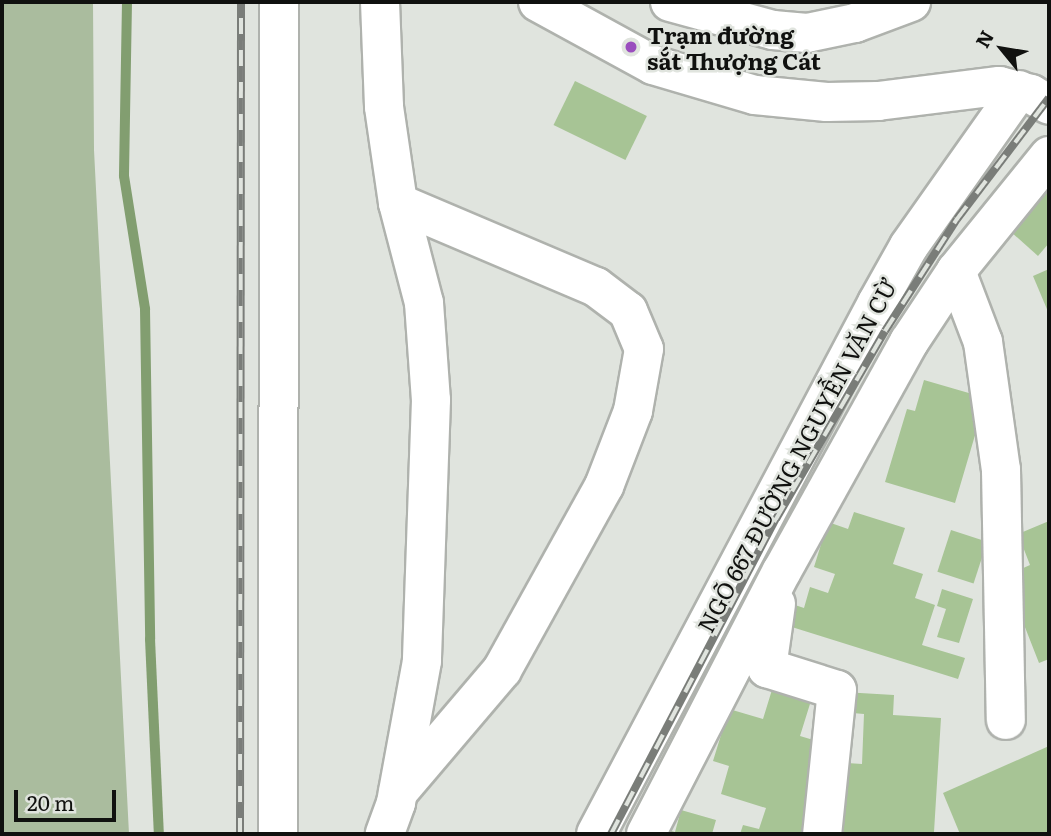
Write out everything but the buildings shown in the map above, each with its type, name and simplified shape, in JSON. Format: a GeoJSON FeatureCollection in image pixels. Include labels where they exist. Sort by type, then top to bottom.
{"type":"FeatureCollection","features":[{"type":"Feature","properties":{"kind":"street"},"geometry":{"type":"LineString","coordinates":[[278,834],[279,2]]}},
{"type":"Feature","properties":{"kind":"street"},"geometry":{"type":"LineString","coordinates":[[380,2],[384,107],[398,203],[424,303],[431,400],[422,661],[398,792],[385,834]]}},
{"type":"Feature","properties":{"kind":"street"},"geometry":{"type":"LineString","coordinates":[[538,2],[653,65],[755,95],[827,102],[878,101],[982,87],[1034,97]]}},
{"type":"Feature","properties":{"kind":"street"},"geometry":{"type":"LineString","coordinates":[[686,5],[768,16],[820,32],[911,2]]}},
{"type":"Feature","properties":{"kind":"street","name":"NGÕ 667 ĐƯỜNG NGUYỄN VĂN CỪ"},"geometry":{"type":"LineString","coordinates":[[596,834],[909,246],[1034,97]]}},
{"type":"Feature","properties":{"kind":"street","name":"NGÕ 667 ĐƯỜNG NGUYỄN VĂN CỪ"},"geometry":{"type":"LineString","coordinates":[[646,834],[782,571],[909,342],[956,271],[1049,156]]}},
{"type":"Feature","properties":{"kind":"street"},"geometry":{"type":"LineString","coordinates":[[398,203],[596,288],[628,311],[645,349],[633,411],[604,486],[502,670],[398,792]]}},
{"type":"Feature","properties":{"kind":"street"},"geometry":{"type":"LineString","coordinates":[[956,271],[983,342],[1001,470],[1006,720]]}},
{"type":"Feature","properties":{"kind":"street"},"geometry":{"type":"LineString","coordinates":[[782,571],[767,668],[837,690],[822,834]]}},
{"type":"Feature","properties":{"kind":"green space"},"geometry":{"type":"Polygon","coordinates":[[[2,2],[93,2],[94,150],[129,834],[2,834],[2,2]]]}},
{"type":"Feature","properties":{"kind":"waterway"},"geometry":{"type":"LineString","coordinates":[[127,2],[124,176],[145,309],[150,639],[159,834]]}},
{"type":"Feature","properties":{"kind":"railway"},"geometry":{"type":"LineString","coordinates":[[240,834],[241,2]]}},
{"type":"Feature","properties":{"kind":"railway"},"geometry":{"type":"LineString","coordinates":[[611,834],[776,519],[885,331],[957,219],[1049,98]]}},
{"type":"Feature","properties":{"kind":"place","name":"Trạm đường sắt Thượng Cát"},"geometry":{"type":"Point","coordinates":[631,47]}}]}
